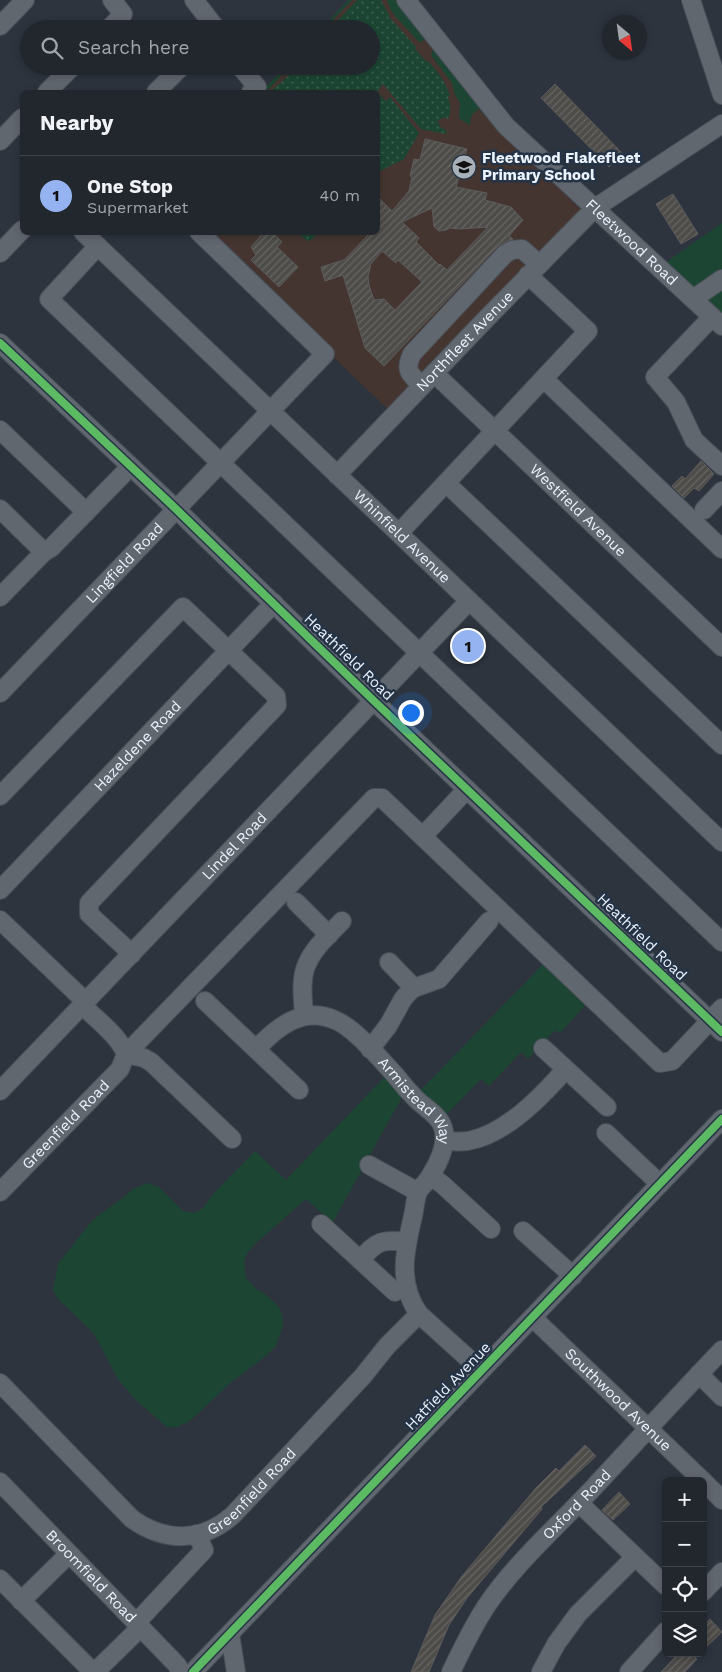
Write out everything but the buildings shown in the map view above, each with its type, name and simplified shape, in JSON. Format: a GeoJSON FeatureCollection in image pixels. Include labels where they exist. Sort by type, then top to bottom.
{"type":"FeatureCollection","features":[{"type":"Feature","properties":{"kind":"street"},"geometry":{"type":"LineString","coordinates":[[0,26],[25,0]]}},
{"type":"Feature","properties":{"kind":"street"},"geometry":{"type":"LineString","coordinates":[[112,0],[123,14],[117,20]]}},
{"type":"Feature","properties":{"kind":"street"},"geometry":{"type":"LineString","coordinates":[[194,0],[209,20]]}},
{"type":"Feature","properties":{"kind":"street","name":"Fleetwood Road"},"geometry":{"type":"LineString","coordinates":[[406,0],[506,126],[717,321]]}},
{"type":"Feature","properties":{"kind":"street"},"geometry":{"type":"LineString","coordinates":[[691,0],[722,95]]}},
{"type":"Feature","properties":{"kind":"street"},"geometry":{"type":"LineString","coordinates":[[49,90],[64,75]]}},
{"type":"Feature","properties":{"kind":"street"},"geometry":{"type":"LineString","coordinates":[[158,90],[173,75]]}},
{"type":"Feature","properties":{"kind":"street"},"geometry":{"type":"LineString","coordinates":[[247,75],[257,87],[253,90]]}},
{"type":"Feature","properties":{"kind":"street"},"geometry":{"type":"LineString","coordinates":[[0,141],[20,120]]}},
{"type":"Feature","properties":{"kind":"street","name":"Northfleet Avenue"},"geometry":{"type":"LineString","coordinates":[[337,475],[595,208],[722,124]]}},
{"type":"Feature","properties":{"kind":"street"},"geometry":{"type":"LineString","coordinates":[[0,253],[20,232]]}},
{"type":"Feature","properties":{"kind":"street","name":"Whinfield Avenue"},"geometry":{"type":"LineString","coordinates":[[86,235],[269,412],[722,842]]}},
{"type":"Feature","properties":{"kind":"street","name":"Lingfield Road"},"geometry":{"type":"LineString","coordinates":[[0,693],[325,354],[202,235]]}},
{"type":"Feature","properties":{"kind":"street"},"geometry":{"type":"LineString","coordinates":[[98,246],[49,298],[722,942]]}},
{"type":"Feature","properties":{"kind":"street"},"geometry":{"type":"LineString","coordinates":[[399,534],[588,331],[534,269],[522,249],[512,250],[505,254],[412,354],[408,363],[408,371],[422,386]]}},
{"type":"Feature","properties":{"kind":"street"},"geometry":{"type":"LineString","coordinates":[[693,299],[722,279]]}},
{"type":"Feature","properties":{"kind":"street"},"geometry":{"type":"LineString","coordinates":[[717,321],[655,377],[676,402],[694,440],[722,466]]}},
{"type":"Feature","properties":{"kind":"street","name":"Heathfield Road"},"geometry":{"type":"LineString","coordinates":[[0,343],[176,509],[467,789],[718,1020]]}},
{"type":"Feature","properties":{"kind":"street","name":"Westfield Avenue"},"geometry":{"type":"LineString","coordinates":[[434,373],[722,647]]}},
{"type":"Feature","properties":{"kind":"street"},"geometry":{"type":"LineString","coordinates":[[544,380],[722,550]]}},
{"type":"Feature","properties":{"kind":"street"},"geometry":{"type":"LineString","coordinates":[[0,430],[86,512]]}},
{"type":"Feature","properties":{"kind":"street"},"geometry":{"type":"LineString","coordinates":[[0,597],[130,467]]}},
{"type":"Feature","properties":{"kind":"street"},"geometry":{"type":"LineString","coordinates":[[446,483],[722,745]]}},
{"type":"Feature","properties":{"kind":"street"},"geometry":{"type":"LineString","coordinates":[[704,510],[722,490]]}},
{"type":"Feature","properties":{"kind":"street"},"geometry":{"type":"LineString","coordinates":[[1,513],[44,552]]}},
{"type":"Feature","properties":{"kind":"street","name":"Lindel Road"},"geometry":{"type":"LineString","coordinates":[[0,1091],[469,600]]}},
{"type":"Feature","properties":{"kind":"street","name":"Hazeldene Road"},"geometry":{"type":"LineString","coordinates":[[0,890],[274,603]]}},
{"type":"Feature","properties":{"kind":"street"},"geometry":{"type":"LineString","coordinates":[[0,796],[183,607],[276,696],[277,705],[90,903],[89,914],[132,954]]}},
{"type":"Feature","properties":{"kind":"street"},"geometry":{"type":"LineString","coordinates":[[423,836],[467,789]]}},
{"type":"Feature","properties":{"kind":"street","name":"Greenfield Road"},"geometry":{"type":"LineString","coordinates":[[0,1192],[120,1069],[126,1054],[374,798],[382,798],[660,1063],[672,1062],[718,1020]]}},
{"type":"Feature","properties":{"kind":"street"},"geometry":{"type":"LineString","coordinates":[[296,902],[330,935]]}},
{"type":"Feature","properties":{"kind":"street"},"geometry":{"type":"LineString","coordinates":[[0,920],[117,1039],[126,1054],[144,1058],[151,1062],[232,1139]]}},
{"type":"Feature","properties":{"kind":"street"},"geometry":{"type":"LineString","coordinates":[[256,1049],[281,1026],[290,1020],[304,1015],[303,984],[307,964],[315,950],[342,921]]}},
{"type":"Feature","properties":{"kind":"street"},"geometry":{"type":"LineString","coordinates":[[370,1049],[388,1026],[403,999],[414,988],[438,979],[488,921]]}},
{"type":"Feature","properties":{"kind":"street"},"geometry":{"type":"LineString","coordinates":[[389,962],[414,988]]}},
{"type":"Feature","properties":{"kind":"street"},"geometry":{"type":"LineString","coordinates":[[205,1001],[299,1090]]}},
{"type":"Feature","properties":{"kind":"street","name":"Armistead Way"},"geometry":{"type":"LineString","coordinates":[[304,1015],[322,1016],[339,1022],[370,1049],[414,1097],[440,1121],[443,1127],[445,1141],[431,1176],[418,1192],[406,1242],[404,1261],[406,1285],[408,1296],[419,1314]]}},
{"type":"Feature","properties":{"kind":"street"},"geometry":{"type":"LineString","coordinates":[[543,1048],[607,1107]]}},
{"type":"Feature","properties":{"kind":"street"},"geometry":{"type":"LineString","coordinates":[[445,1141],[468,1141],[490,1133],[512,1121],[566,1070]]}},
{"type":"Feature","properties":{"kind":"street","name":"Hatfield Avenue"},"geometry":{"type":"LineString","coordinates":[[193,1672],[722,1119]]}},
{"type":"Feature","properties":{"kind":"street"},"geometry":{"type":"LineString","coordinates":[[606,1133],[660,1184]]}},
{"type":"Feature","properties":{"kind":"street"},"geometry":{"type":"LineString","coordinates":[[369,1165],[418,1192]]}},
{"type":"Feature","properties":{"kind":"street"},"geometry":{"type":"LineString","coordinates":[[431,1176],[491,1229]]}},
{"type":"Feature","properties":{"kind":"street"},"geometry":{"type":"LineString","coordinates":[[321,1224],[395,1292]]}},
{"type":"Feature","properties":{"kind":"street"},"geometry":{"type":"LineString","coordinates":[[524,1231],[573,1276]]}},
{"type":"Feature","properties":{"kind":"street"},"geometry":{"type":"LineString","coordinates":[[360,1260],[380,1241],[406,1242]]}},
{"type":"Feature","properties":{"kind":"street"},"geometry":{"type":"LineString","coordinates":[[419,1314],[482,1370]]}},
{"type":"Feature","properties":{"kind":"street","name":"Greenfield Road"},"geometry":{"type":"LineString","coordinates":[[0,1383],[132,1519],[145,1528],[157,1533],[182,1536],[196,1534],[217,1526],[233,1515],[363,1376],[387,1346],[419,1314]]}},
{"type":"Feature","properties":{"kind":"street","name":"Southwood Avenue"},"geometry":{"type":"LineString","coordinates":[[533,1318],[699,1477]]}},
{"type":"Feature","properties":{"kind":"street","name":"Oxford Road"},"geometry":{"type":"LineString","coordinates":[[452,1672],[467,1639],[488,1604],[530,1553],[722,1350]]}},
{"type":"Feature","properties":{"kind":"street"},"geometry":{"type":"LineString","coordinates":[[699,1374],[722,1397]]}},
{"type":"Feature","properties":{"kind":"street","name":"Broomfield Road"},"geometry":{"type":"LineString","coordinates":[[0,1482],[177,1665],[181,1672]]}},
{"type":"Feature","properties":{"kind":"street","name":"Southwood Avenue"},"geometry":{"type":"LineString","coordinates":[[707,1485],[722,1500]]}},
{"type":"Feature","properties":{"kind":"street"},"geometry":{"type":"LineString","coordinates":[[579,1503],[662,1582]]}},
{"type":"Feature","properties":{"kind":"street"},"geometry":{"type":"LineString","coordinates":[[0,1579],[94,1672],[138,1626],[204,1550],[196,1534]]}},
{"type":"Feature","properties":{"kind":"street"},"geometry":{"type":"LineString","coordinates":[[21,1601],[69,1554]]}},
{"type":"Feature","properties":{"kind":"street"},"geometry":{"type":"LineString","coordinates":[[541,1672],[556,1644],[578,1614],[635,1557]]}},
{"type":"Feature","properties":{"kind":"street"},"geometry":{"type":"LineString","coordinates":[[707,1588],[722,1572]]}},
{"type":"Feature","properties":{"kind":"street"},"geometry":{"type":"LineString","coordinates":[[230,1634],[236,1672]]}},
{"type":"Feature","properties":{"kind":"street"},"geometry":{"type":"LineString","coordinates":[[629,1672],[662,1636]]}},
{"type":"Feature","properties":{"kind":"shaded area","name":"Fleetwood Flakefleet Primary School"},"geometry":{"type":"Polygon","coordinates":[[[348,0],[406,0],[506,126],[595,208],[394,415],[206,235],[380,235],[380,90],[263,90],[277,75],[380,75],[380,20],[329,20],[348,0]]]}},
{"type":"Feature","properties":{"kind":"green space"},"geometry":{"type":"Polygon","coordinates":[[[348,0],[352,0],[333,20],[329,20],[348,0]]]}},
{"type":"Feature","properties":{"kind":"green space"},"geometry":{"type":"Polygon","coordinates":[[[357,0],[381,0],[391,19],[416,47],[415,49],[428,61],[446,86],[450,96],[448,96],[450,105],[449,116],[448,119],[444,117],[438,121],[440,127],[446,130],[446,134],[421,129],[383,84],[378,90],[272,90],[288,75],[380,75],[380,20],[338,20],[357,0]]]}},
{"type":"Feature","properties":{"kind":"green space"},"geometry":{"type":"Polygon","coordinates":[[[387,0],[397,0],[425,39],[420,43],[395,16],[387,0]]]}},
{"type":"Feature","properties":{"kind":"green space"},"geometry":{"type":"Polygon","coordinates":[[[434,47],[488,113],[484,115],[479,109],[472,116],[470,125],[459,117],[460,103],[455,95],[452,83],[431,55],[434,47]]]}},
{"type":"Feature","properties":{"kind":"green space"},"geometry":{"type":"Polygon","coordinates":[[[277,75],[282,75],[268,90],[263,90],[277,75]]]}},
{"type":"Feature","properties":{"kind":"green space"},"geometry":{"type":"Polygon","coordinates":[[[380,95],[386,101],[390,97],[419,133],[404,159],[380,171],[380,95]]]}},
{"type":"Feature","properties":{"kind":"green space"},"geometry":{"type":"Polygon","coordinates":[[[722,223],[722,326],[659,267],[722,223]]]}},
{"type":"Feature","properties":{"kind":"green space"},"geometry":{"type":"Polygon","coordinates":[[[300,235],[316,235],[308,241],[300,235]]]}},
{"type":"Feature","properties":{"kind":"green space"},"geometry":{"type":"Polygon","coordinates":[[[549,958],[592,998],[560,1033],[555,1030],[528,1059],[521,1052],[489,1086],[481,1079],[440,1121],[414,1097],[549,958]]]}},
{"type":"Feature","properties":{"kind":"green space"},"geometry":{"type":"Polygon","coordinates":[[[391,1070],[407,1088],[328,1231],[321,1224],[325,1216],[306,1199],[247,1253],[244,1262],[246,1278],[256,1289],[264,1293],[279,1307],[282,1315],[283,1325],[276,1346],[266,1356],[230,1383],[188,1422],[176,1427],[167,1427],[136,1400],[118,1379],[93,1332],[58,1299],[53,1290],[58,1264],[90,1223],[133,1189],[147,1183],[159,1187],[183,1211],[193,1213],[204,1207],[212,1195],[255,1151],[286,1180],[391,1070]]]}},
{"type":"Feature","properties":{"kind":"cycle path"},"geometry":{"type":"LineString","coordinates":[[0,343],[722,1032]]}},
{"type":"Feature","properties":{"kind":"cycle path"},"geometry":{"type":"LineString","coordinates":[[193,1672],[722,1119]]}},
{"type":"Feature","properties":{"kind":"place","name":"Fleetwood Flakefleet Primary School"},"geometry":{"type":"Point","coordinates":[464,167]}},
{"type":"Feature","properties":{"kind":"place","name":"One Stop"},"geometry":{"type":"Point","coordinates":[468,646]}}]}
